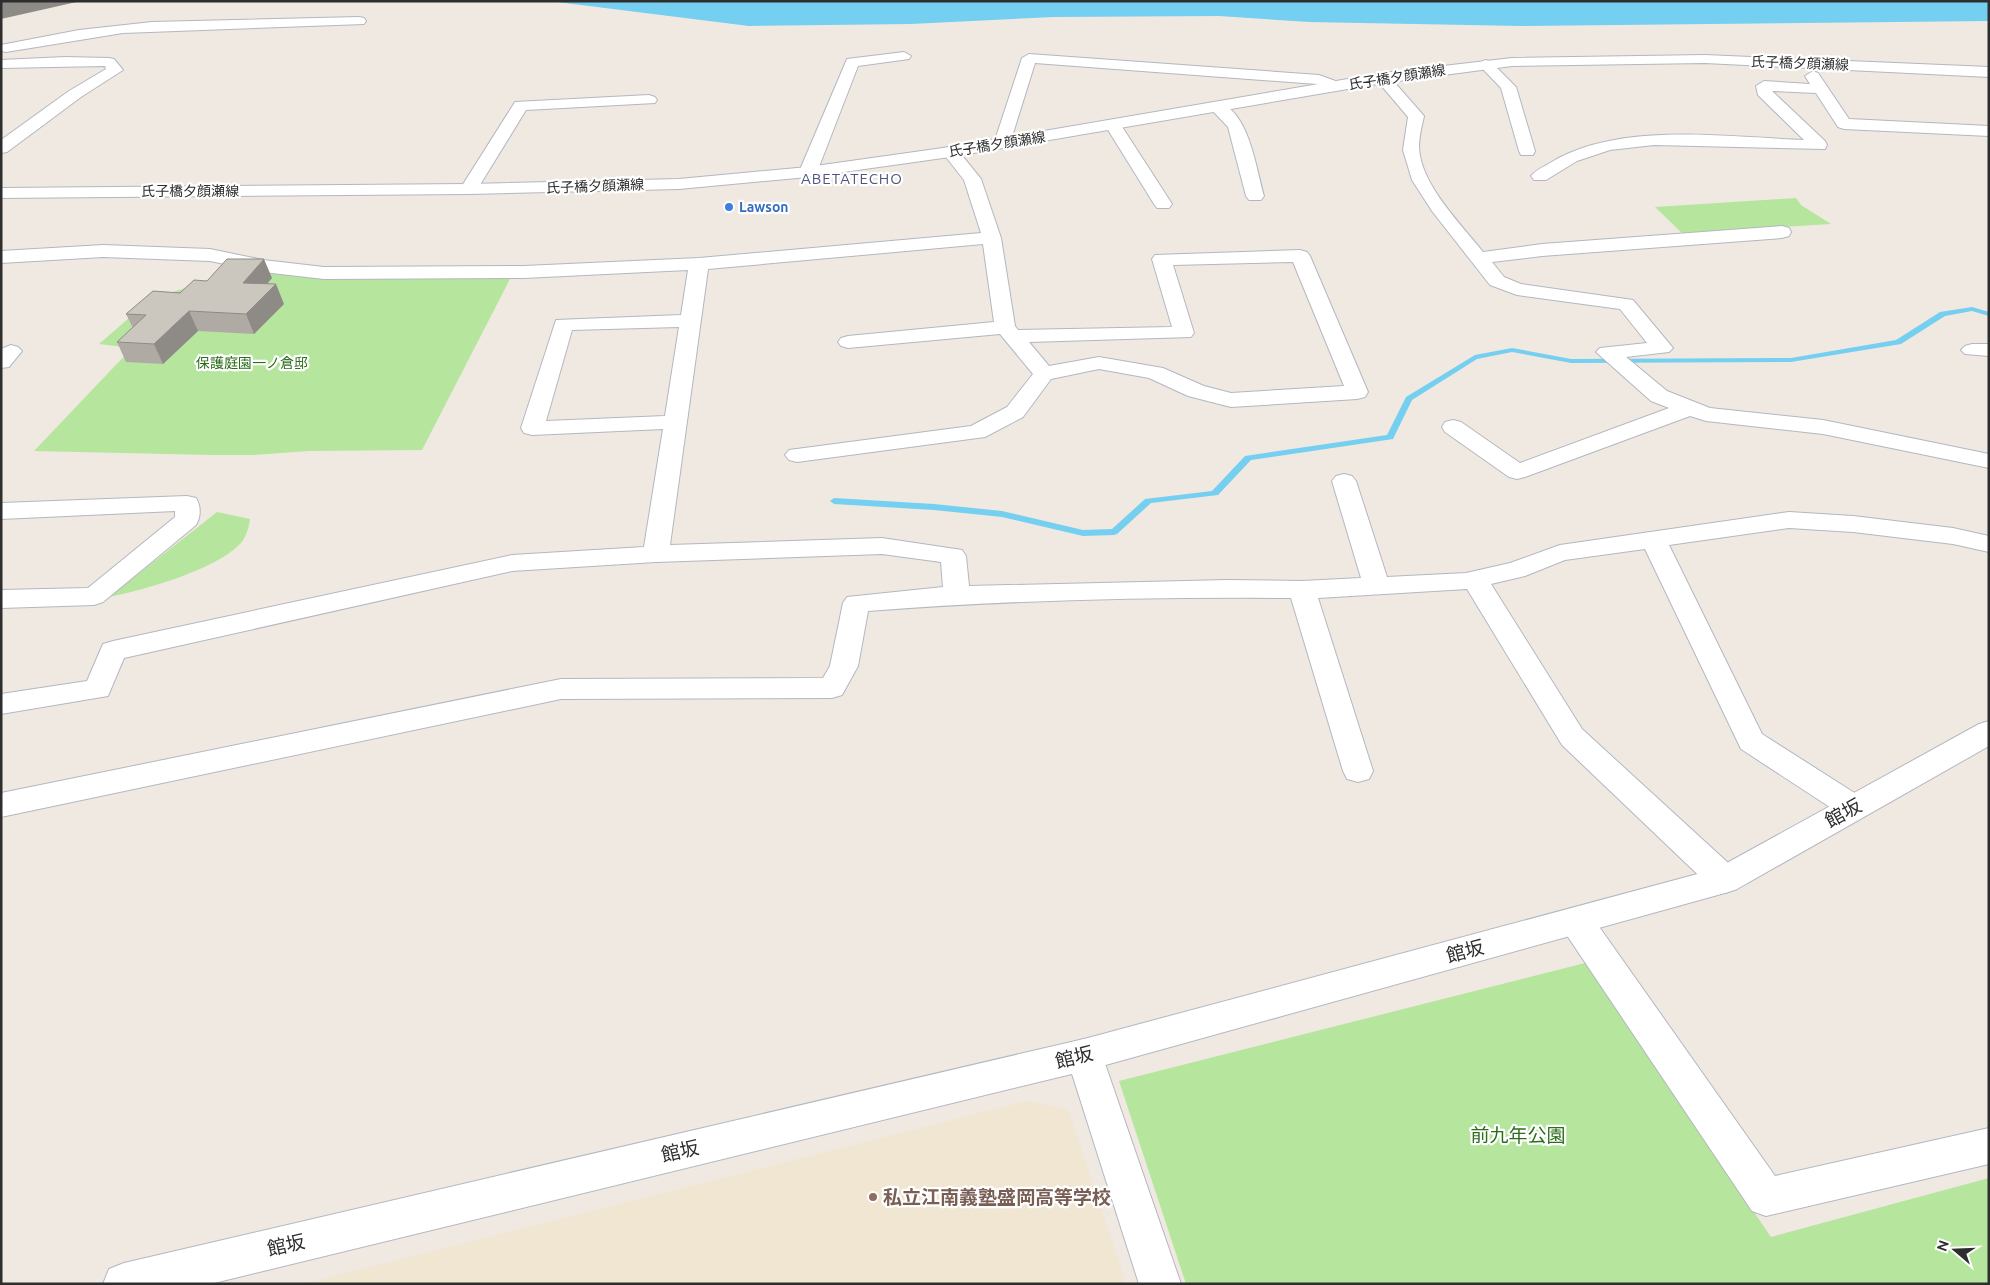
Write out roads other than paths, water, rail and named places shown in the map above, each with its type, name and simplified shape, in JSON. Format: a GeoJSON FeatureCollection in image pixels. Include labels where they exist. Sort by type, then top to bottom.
{"type":"FeatureCollection","features":[{"type":"Feature","properties":{"kind":"street"},"geometry":{"type":"LineString","coordinates":[[1,148],[75,94],[115,70],[109,62],[7,63],[4,48],[63,37],[124,29],[186,24],[359,21]]}},
{"type":"Feature","properties":{"kind":"street"},"geometry":{"type":"LineString","coordinates":[[808,172],[852,62],[904,56]]}},
{"type":"Feature","properties":{"kind":"street"},"geometry":{"type":"LineString","coordinates":[[1002,143],[1029,58],[1319,80],[1336,86]]}},
{"type":"Feature","properties":{"kind":"street","name":"氏子橋夕顔瀬線"},"geometry":{"type":"LineString","coordinates":[[1,193],[470,189],[679,184],[808,172],[950,152],[1383,78],[1512,62],[1705,59],[1989,72]]}},
{"type":"Feature","properties":{"kind":"street"},"geometry":{"type":"LineString","coordinates":[[1485,64],[1508,87],[1527,151]]}},
{"type":"Feature","properties":{"kind":"street"},"geometry":{"type":"LineString","coordinates":[[1383,78],[1416,116],[1411,148],[1418,174],[1425,188],[1497,281],[1517,289],[1626,304],[1662,348],[1607,352],[1659,396],[1706,414],[1823,427],[1989,461]]}},
{"type":"Feature","properties":{"kind":"street"},"geometry":{"type":"LineString","coordinates":[[1540,176],[1571,157],[1608,145],[1654,140],[1818,145],[1764,92],[1764,86],[1817,83],[1844,124],[1989,131]]}},
{"type":"Feature","properties":{"kind":"street"},"geometry":{"type":"LineString","coordinates":[[470,189],[521,104],[649,100]]}},
{"type":"Feature","properties":{"kind":"street"},"geometry":{"type":"LineString","coordinates":[[1216,107],[1236,125],[1255,196]]}},
{"type":"Feature","properties":{"kind":"street"},"geometry":{"type":"LineString","coordinates":[[1113,125],[1163,204]]}},
{"type":"Feature","properties":{"kind":"street"},"geometry":{"type":"LineString","coordinates":[[950,152],[972,179],[992,238],[1009,331],[1044,374]]}},
{"type":"Feature","properties":{"kind":"street"},"geometry":{"type":"LineString","coordinates":[[1478,258],[1542,250],[1782,232]]}},
{"type":"Feature","properties":{"kind":"street"},"geometry":{"type":"LineString","coordinates":[[1,256],[103,251],[210,256],[263,266],[324,273],[524,272],[699,264],[992,238]]}},
{"type":"Feature","properties":{"kind":"street"},"geometry":{"type":"LineString","coordinates":[[796,455],[977,432],[1015,412],[1044,374],[1099,363],[1155,374],[1196,391],[1230,400],[1357,392],[1300,256],[1162,259],[1184,333],[1009,331],[848,342]]}},
{"type":"Feature","properties":{"kind":"street"},"geometry":{"type":"LineString","coordinates":[[656,554],[699,264]]}},
{"type":"Feature","properties":{"kind":"street"},"geometry":{"type":"LineString","coordinates":[[675,422],[532,428],[563,324],[690,320]]}},
{"type":"Feature","properties":{"kind":"street"},"geometry":{"type":"LineString","coordinates":[[1453,427],[1517,472],[1689,408]]}},
{"type":"Feature","properties":{"kind":"street"},"geometry":{"type":"LineString","coordinates":[[1344,481],[1377,586]]}},
{"type":"Feature","properties":{"kind":"street"},"geometry":{"type":"LineString","coordinates":[[1,511],[187,503],[187,520],[94,596],[1,599]]}},
{"type":"Feature","properties":{"kind":"street"},"geometry":{"type":"LineString","coordinates":[[1,804],[561,689],[832,688],[844,666],[856,603],[957,595],[1302,590],[1475,580],[1516,570],[1560,553],[1789,520],[1862,525],[1953,536],[1989,544]]}},
{"type":"Feature","properties":{"kind":"street"},"geometry":{"type":"LineString","coordinates":[[1654,540],[1751,741],[1853,808]]}},
{"type":"Feature","properties":{"kind":"street"},"geometry":{"type":"LineString","coordinates":[[1,704],[98,689],[113,651],[512,563],[656,554],[891,548],[953,556],[957,595]]}},
{"type":"Feature","properties":{"kind":"street"},"geometry":{"type":"LineString","coordinates":[[1475,580],[1572,737],[1725,880]]}},
{"type":"Feature","properties":{"kind":"street"},"geometry":{"type":"LineString","coordinates":[[1302,590],[1358,771]]}},
{"type":"Feature","properties":{"kind":"street","name":"館坂"},"geometry":{"type":"LineString","coordinates":[[124,1284],[1084,1055],[1725,880],[1989,732]]}},
{"type":"Feature","properties":{"kind":"street"},"geometry":{"type":"LineString","coordinates":[[1576,921],[1766,1197],[1989,1146]]}},
{"type":"Feature","properties":{"kind":"street"},"geometry":{"type":"LineString","coordinates":[[1084,1055],[1160,1284]]}},
{"type":"Feature","properties":{"kind":"water"},"geometry":{"type":"Polygon","coordinates":[[[549,1],[1989,1],[1989,21],[1521,26],[1309,22],[1219,16],[1054,17],[911,24],[749,26],[549,1]]]}},
{"type":"Feature","properties":{"kind":"waterway"},"geometry":{"type":"LineString","coordinates":[[834,501],[934,507],[1002,514],[1083,533],[1114,532],[1148,501],[1215,493],[1248,458],[1390,437],[1409,399],[1475,357],[1512,350],[1571,361],[1791,360],[1898,342],[1943,314],[1972,309],[1989,314]]}},
{"type":"Feature","properties":{"kind":"place","name":"Lawson"},"geometry":{"type":"Point","coordinates":[729,207]}},
{"type":"Feature","properties":{"kind":"place","name":"私立江南義塾盛岡高等学校"},"geometry":{"type":"Point","coordinates":[873,1197]}},
{"type":"Feature","properties":{"kind":"district","name":"ABETATECHO"},"geometry":{"type":"Point","coordinates":[852,179]}},
{"type":"Feature","properties":{"kind":"park label","name":"保護庭園一ノ倉邸"},"geometry":{"type":"Point","coordinates":[252,363]}},
{"type":"Feature","properties":{"kind":"park label","name":"前九年公園"},"geometry":{"type":"Point","coordinates":[1518,1135]}}]}
